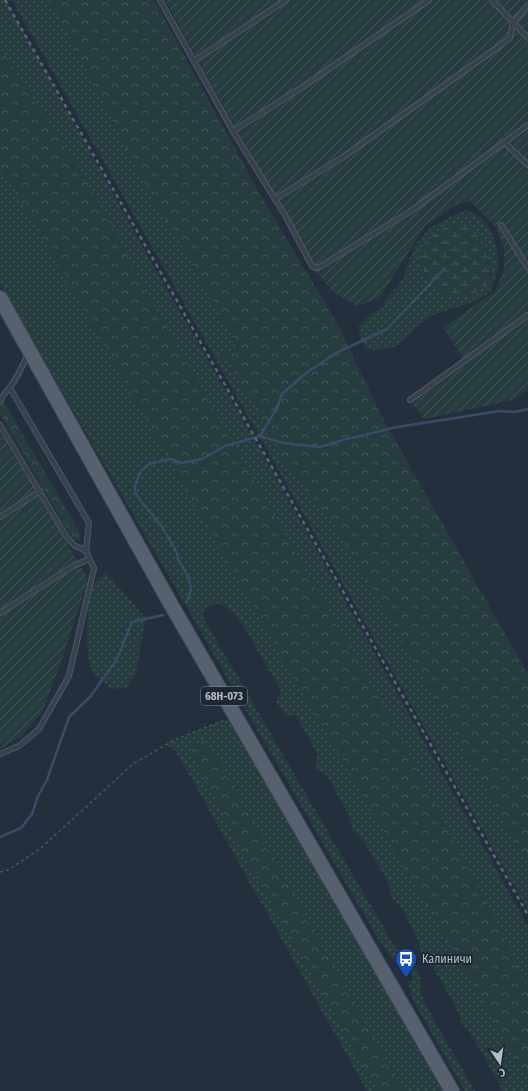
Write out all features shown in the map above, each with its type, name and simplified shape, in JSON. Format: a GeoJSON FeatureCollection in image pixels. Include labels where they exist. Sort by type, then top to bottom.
{"type":"FeatureCollection","features":[{"type":"Feature","properties":{"kind":"main road","name":"68Н-073"},"geometry":{"type":"LineString","coordinates":[[0,298],[169,601],[452,1091]]}},
{"type":"Feature","properties":{"kind":"lane"},"geometry":{"type":"LineString","coordinates":[[160,0],[233,131],[275,199],[312,266],[318,267],[411,211],[528,125]]}},
{"type":"Feature","properties":{"kind":"lane"},"geometry":{"type":"LineString","coordinates":[[194,61],[286,0]]}},
{"type":"Feature","properties":{"kind":"lane"},"geometry":{"type":"LineString","coordinates":[[233,131],[301,88],[429,0]]}},
{"type":"Feature","properties":{"kind":"lane"},"geometry":{"type":"LineString","coordinates":[[492,0],[528,38]]}},
{"type":"Feature","properties":{"kind":"lane"},"geometry":{"type":"LineString","coordinates":[[275,199],[343,157],[510,38],[513,23],[528,5]]}},
{"type":"Feature","properties":{"kind":"lane"},"geometry":{"type":"LineString","coordinates":[[504,142],[528,165]]}},
{"type":"Feature","properties":{"kind":"lane"},"geometry":{"type":"LineString","coordinates":[[501,225],[528,268]]}},
{"type":"Feature","properties":{"kind":"lane"},"geometry":{"type":"LineString","coordinates":[[410,400],[528,315]]}},
{"type":"Feature","properties":{"kind":"lane"},"geometry":{"type":"LineString","coordinates":[[0,402],[3,393],[10,388],[21,370],[30,350]]}},
{"type":"Feature","properties":{"kind":"lane"},"geometry":{"type":"LineString","coordinates":[[0,754],[19,746],[39,729],[69,676],[94,568],[86,551],[90,523],[10,388]]}},
{"type":"Feature","properties":{"kind":"lane"},"geometry":{"type":"LineString","coordinates":[[0,425],[66,536],[74,545],[86,551]]}},
{"type":"Feature","properties":{"kind":"lane"},"geometry":{"type":"LineString","coordinates":[[0,517],[40,491]]}},
{"type":"Feature","properties":{"kind":"lane"},"geometry":{"type":"LineString","coordinates":[[0,614],[73,566],[89,559]]}},
{"type":"Feature","properties":{"kind":"path"},"geometry":{"type":"LineString","coordinates":[[0,872],[8,870],[41,848],[133,764],[174,740],[236,716]]}},
{"type":"Feature","properties":{"kind":"green space"},"geometry":{"type":"Polygon","coordinates":[[[0,0],[5,0],[151,262],[262,453],[528,926],[528,986],[396,728],[159,315],[87,181],[0,47],[0,0]]]}},
{"type":"Feature","properties":{"kind":"green space"},"geometry":{"type":"Polygon","coordinates":[[[12,0],[50,0],[157,207],[178,239],[238,348],[228,353],[220,353],[221,359],[230,364],[244,393],[250,392],[257,414],[338,531],[434,695],[528,864],[528,910],[12,0]]]}},
{"type":"Feature","properties":{"kind":"green space"},"geometry":{"type":"Polygon","coordinates":[[[50,0],[154,0],[264,201],[338,325],[383,419],[528,674],[528,864],[434,695],[338,531],[282,458],[257,414],[250,393],[244,393],[230,364],[221,359],[219,353],[228,353],[238,347],[178,239],[157,207],[50,0]]]}},
{"type":"Feature","properties":{"kind":"green space"},"geometry":{"type":"Polygon","coordinates":[[[165,0],[528,0],[528,389],[513,400],[424,419],[412,403],[467,364],[443,328],[495,291],[504,271],[504,248],[496,227],[470,201],[454,206],[427,224],[379,298],[357,306],[333,292],[312,267],[165,0]]]}},
{"type":"Feature","properties":{"kind":"green space"},"geometry":{"type":"Polygon","coordinates":[[[0,47],[87,181],[159,315],[396,728],[528,986],[528,1079],[275,645],[0,165],[0,47]]]}},
{"type":"Feature","properties":{"kind":"green space"},"geometry":{"type":"Polygon","coordinates":[[[0,165],[275,645],[528,1079],[528,1091],[501,1091],[498,1081],[469,1031],[462,1025],[459,1013],[433,967],[426,963],[422,956],[417,937],[399,904],[390,897],[390,887],[378,864],[362,839],[352,830],[350,817],[326,774],[315,769],[317,753],[296,716],[286,714],[276,701],[281,690],[249,635],[235,615],[225,606],[215,605],[207,607],[203,614],[204,619],[396,949],[403,951],[411,959],[421,977],[421,995],[475,1091],[465,1091],[413,1000],[408,982],[413,979],[406,964],[399,968],[379,940],[0,284],[0,165]]]}},
{"type":"Feature","properties":{"kind":"green space"},"geometry":{"type":"Polygon","coordinates":[[[468,210],[477,215],[491,231],[495,241],[498,263],[497,273],[491,290],[479,299],[431,316],[394,347],[379,350],[364,348],[358,327],[369,316],[382,307],[389,295],[399,285],[404,276],[414,247],[430,228],[460,212],[468,210]],[[478,235],[421,269],[437,290],[491,267],[486,247],[478,235]]]}},
{"type":"Feature","properties":{"kind":"green space"},"geometry":{"type":"Polygon","coordinates":[[[459,222],[468,224],[477,235],[488,254],[491,268],[491,275],[483,288],[460,297],[443,294],[437,290],[424,271],[421,261],[423,247],[430,237],[442,229],[459,222]]]}},
{"type":"Feature","properties":{"kind":"green space"},"geometry":{"type":"Polygon","coordinates":[[[0,395],[79,531],[80,539],[75,540],[69,533],[0,414],[0,395]]]}},
{"type":"Feature","properties":{"kind":"green space"},"geometry":{"type":"Polygon","coordinates":[[[0,432],[88,579],[62,660],[42,712],[21,736],[0,749],[0,432]]]}},
{"type":"Feature","properties":{"kind":"green space"},"geometry":{"type":"Polygon","coordinates":[[[106,573],[146,618],[136,673],[126,688],[112,689],[99,679],[93,672],[88,653],[87,628],[89,602],[95,583],[106,573]]]}},
{"type":"Feature","properties":{"kind":"green space"},"geometry":{"type":"Polygon","coordinates":[[[231,719],[444,1091],[403,1091],[212,749],[204,741],[193,756],[248,862],[378,1091],[367,1091],[176,751],[166,745],[221,721],[231,719]]]}},
{"type":"Feature","properties":{"kind":"green space"},"geometry":{"type":"Polygon","coordinates":[[[204,741],[212,749],[403,1091],[378,1091],[248,862],[193,756],[191,748],[197,742],[204,741]]]}},
{"type":"Feature","properties":{"kind":"waterway"},"geometry":{"type":"LineString","coordinates":[[260,436],[277,408],[282,394],[306,373],[336,353],[387,329],[445,268]]}},
{"type":"Feature","properties":{"kind":"waterway"},"geometry":{"type":"LineString","coordinates":[[187,601],[191,590],[189,578],[163,528],[140,500],[135,491],[135,485],[141,471],[149,464],[171,459],[181,463],[202,459],[225,446],[260,436],[283,443],[320,447],[397,427],[500,411],[515,412],[528,409]]}},
{"type":"Feature","properties":{"kind":"waterway"},"geometry":{"type":"LineString","coordinates":[[0,837],[21,828],[32,814],[38,796],[47,780],[69,717],[90,697],[117,659],[132,622],[163,615]]}},
{"type":"Feature","properties":{"kind":"railway"},"geometry":{"type":"LineString","coordinates":[[5,0],[528,915]]}},
{"type":"Feature","properties":{"kind":"place","name":"Калиничи"},"geometry":{"type":"Point","coordinates":[406,978]}}]}
